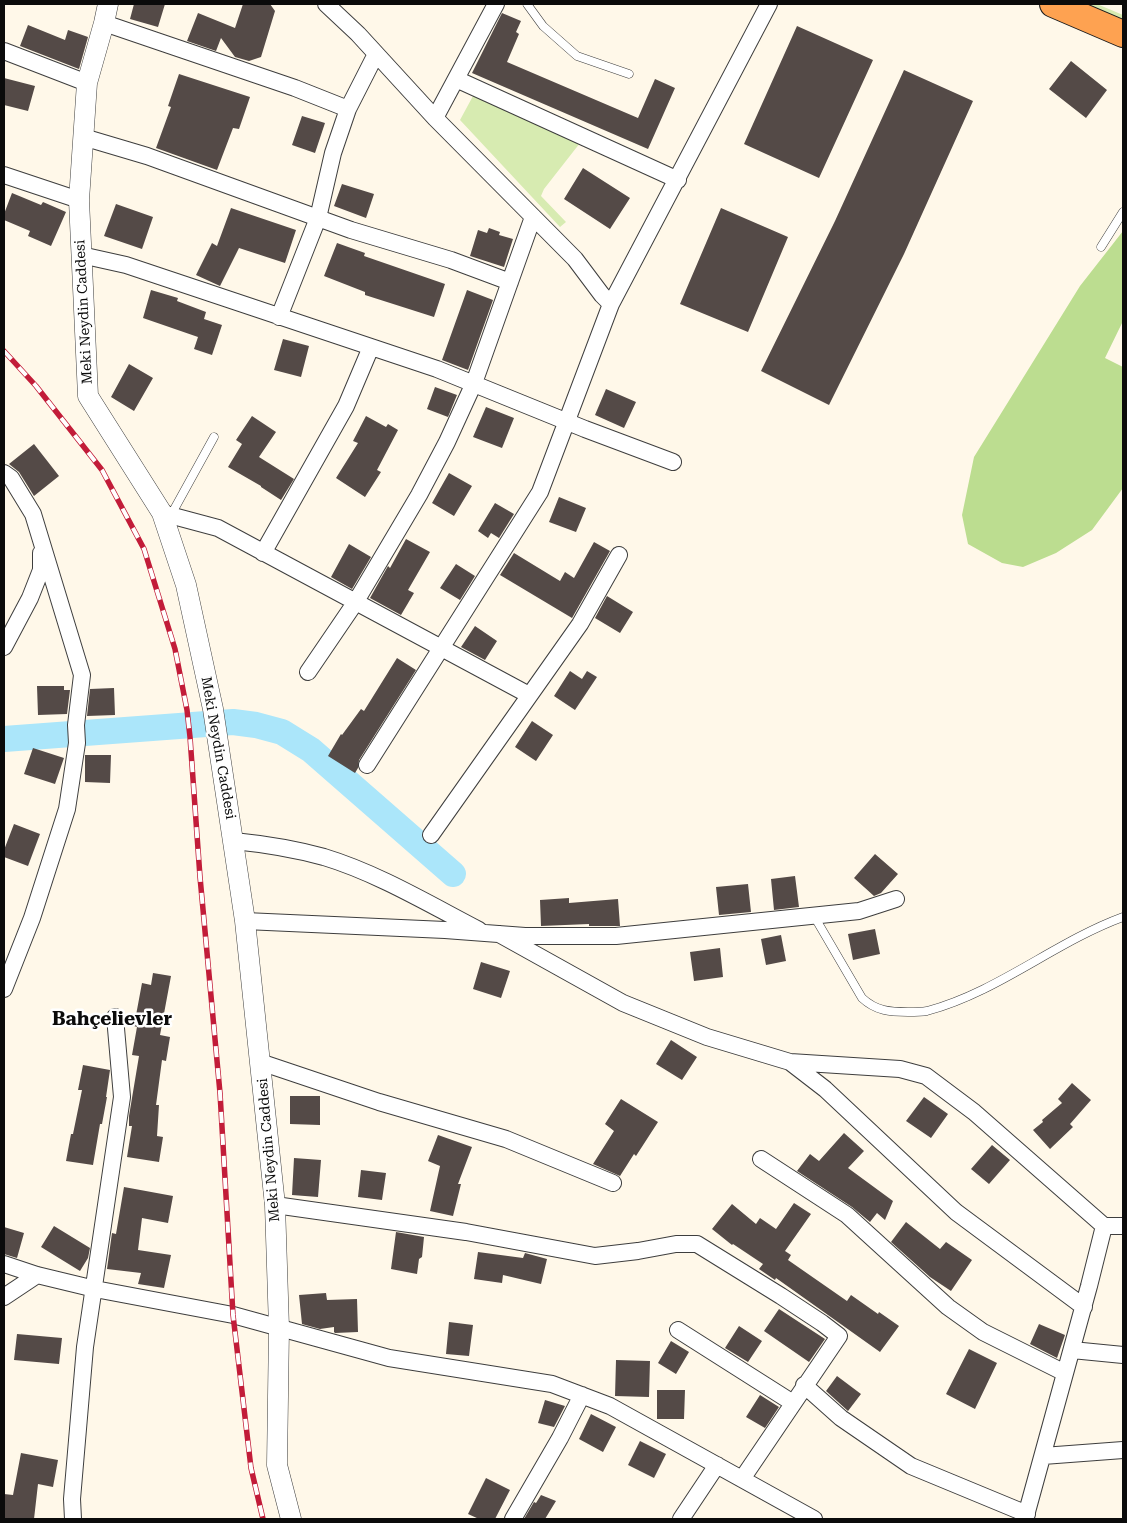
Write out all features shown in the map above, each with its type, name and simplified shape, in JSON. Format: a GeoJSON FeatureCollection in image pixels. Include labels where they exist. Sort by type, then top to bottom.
{"type":"FeatureCollection","features":[{"type":"Feature","properties":{"kind":"highway"},"geometry":{"type":"LineString","coordinates":[[1053,4],[1123,34]]}},
{"type":"Feature","properties":{"kind":"street"},"geometry":{"type":"LineString","coordinates":[[326,4],[358,34],[435,118],[576,259],[602,295],[612,304]]}},
{"type":"Feature","properties":{"kind":"street"},"geometry":{"type":"LineString","coordinates":[[435,118],[496,4]]}},
{"type":"Feature","properties":{"kind":"street"},"geometry":{"type":"LineString","coordinates":[[366,765],[540,492],[612,304],[769,4]]}},
{"type":"Feature","properties":{"kind":"street"},"geometry":{"type":"LineString","coordinates":[[106,13],[327,102],[348,108]]}},
{"type":"Feature","properties":{"kind":"street","name":"Meki Neydin Caddesi"},"geometry":{"type":"LineString","coordinates":[[106,13],[87,83],[79,200],[88,396],[167,514],[186,585],[214,709],[245,921],[275,1205],[279,1328],[278,1465],[291,1519]]}},
{"type":"Feature","properties":{"kind":"street"},"geometry":{"type":"LineString","coordinates":[[4,51],[87,83]]}},
{"type":"Feature","properties":{"kind":"street"},"geometry":{"type":"LineString","coordinates":[[279,317],[318,218],[333,153],[348,108],[376,54]]}},
{"type":"Feature","properties":{"kind":"street"},"geometry":{"type":"LineString","coordinates":[[456,79],[678,180]]}},
{"type":"Feature","properties":{"kind":"street"},"geometry":{"type":"LineString","coordinates":[[83,137],[147,156],[351,230],[451,260],[510,282]]}},
{"type":"Feature","properties":{"kind":"street"},"geometry":{"type":"LineString","coordinates":[[4,175],[79,200]]}},
{"type":"Feature","properties":{"kind":"street"},"geometry":{"type":"LineString","coordinates":[[308,672],[355,602],[424,486],[447,442],[474,383],[533,216]]}},
{"type":"Feature","properties":{"kind":"street"},"geometry":{"type":"LineString","coordinates":[[81,255],[126,265],[437,369],[672,462]]}},
{"type":"Feature","properties":{"kind":"street"},"geometry":{"type":"LineString","coordinates":[[263,553],[346,406],[371,347]]}},
{"type":"Feature","properties":{"kind":"street"},"geometry":{"type":"LineString","coordinates":[[4,472],[11,478],[33,514],[82,674],[76,725],[77,744],[68,809],[32,918],[4,989]]}},
{"type":"Feature","properties":{"kind":"street"},"geometry":{"type":"LineString","coordinates":[[167,514],[218,528],[529,695]]}},
{"type":"Feature","properties":{"kind":"street"},"geometry":{"type":"LineString","coordinates":[[4,647],[30,598],[41,570],[42,542]]}},
{"type":"Feature","properties":{"kind":"street"},"geometry":{"type":"LineString","coordinates":[[431,835],[580,624],[619,556]]}},
{"type":"Feature","properties":{"kind":"street"},"geometry":{"type":"LineString","coordinates":[[234,841],[267,845],[324,857],[400,889],[492,934],[623,1003],[707,1037],[790,1062],[900,1069],[926,1076],[974,1112],[1104,1226],[1123,1226]]}},
{"type":"Feature","properties":{"kind":"street"},"geometry":{"type":"LineString","coordinates":[[245,921],[525,936],[616,936],[859,911],[896,899]]}},
{"type":"Feature","properties":{"kind":"street"},"geometry":{"type":"LineString","coordinates":[[73,1519],[72,1499],[86,1347],[122,1097],[115,1017]]}},
{"type":"Feature","properties":{"kind":"street"},"geometry":{"type":"LineString","coordinates":[[260,1062],[378,1102],[506,1139],[612,1183]]}},
{"type":"Feature","properties":{"kind":"street"},"geometry":{"type":"LineString","coordinates":[[790,1062],[826,1089],[956,1212],[1084,1307]]}},
{"type":"Feature","properties":{"kind":"street"},"geometry":{"type":"LineString","coordinates":[[761,1159],[847,1215],[948,1307],[983,1332],[1065,1373]]}},
{"type":"Feature","properties":{"kind":"street"},"geometry":{"type":"LineString","coordinates":[[275,1205],[466,1232],[595,1256],[676,1244],[697,1244],[782,1296],[839,1336],[742,1479]]}},
{"type":"Feature","properties":{"kind":"street"},"geometry":{"type":"LineString","coordinates":[[804,1385],[841,1418],[911,1466],[1026,1516],[1084,1307],[1104,1226]]}},
{"type":"Feature","properties":{"kind":"street"},"geometry":{"type":"LineString","coordinates":[[4,1264],[37,1275],[95,1288],[233,1314],[389,1358],[552,1384],[610,1406],[814,1519]]}},
{"type":"Feature","properties":{"kind":"street"},"geometry":{"type":"LineString","coordinates":[[4,1298],[37,1275]]}},
{"type":"Feature","properties":{"kind":"street"},"geometry":{"type":"LineString","coordinates":[[678,1330],[793,1402]]}},
{"type":"Feature","properties":{"kind":"street"},"geometry":{"type":"LineString","coordinates":[[1072,1350],[1123,1355]]}},
{"type":"Feature","properties":{"kind":"street"},"geometry":{"type":"LineString","coordinates":[[513,1519],[560,1438],[582,1395]]}},
{"type":"Feature","properties":{"kind":"street"},"geometry":{"type":"LineString","coordinates":[[1043,1456],[1123,1450]]}},
{"type":"Feature","properties":{"kind":"street"},"geometry":{"type":"LineString","coordinates":[[681,1519],[716,1465]]}},
{"type":"Feature","properties":{"kind":"lane"},"geometry":{"type":"LineString","coordinates":[[526,4],[543,26],[577,56],[629,74]]}},
{"type":"Feature","properties":{"kind":"lane"},"geometry":{"type":"LineString","coordinates":[[1101,247],[1123,212]]}},
{"type":"Feature","properties":{"kind":"lane"},"geometry":{"type":"LineString","coordinates":[[167,514],[214,437]]}},
{"type":"Feature","properties":{"kind":"lane"},"geometry":{"type":"LineString","coordinates":[[814,916],[862,998],[872,1006],[890,1012],[925,1011],[971,996],[1088,932],[1123,917]]}},
{"type":"Feature","properties":{"kind":"green space"},"geometry":{"type":"Polygon","coordinates":[[[1085,4],[1097,4],[1123,15],[1123,21],[1085,4]]]}},
{"type":"Feature","properties":{"kind":"green space"},"geometry":{"type":"Polygon","coordinates":[[[473,96],[580,143],[544,189],[541,196],[566,222],[560,227],[460,120],[473,96]]]}},
{"type":"Feature","properties":{"kind":"green space"},"geometry":{"type":"Polygon","coordinates":[[[1123,231],[1123,321],[1105,358],[1123,367],[1123,488],[1092,530],[1056,553],[1023,567],[1002,563],[968,544],[962,515],[974,457],[1080,286],[1123,231]]]}},
{"type":"Feature","properties":{"kind":"building"},"geometry":{"type":"Polygon","coordinates":[[[134,4],[165,4],[158,27],[130,19],[134,4]]]}},
{"type":"Feature","properties":{"kind":"building"},"geometry":{"type":"Polygon","coordinates":[[[243,4],[270,4],[275,11],[261,57],[249,61],[235,57],[221,38],[216,51],[187,41],[198,13],[235,28],[243,4]]]}},
{"type":"Feature","properties":{"kind":"building"},"geometry":{"type":"Polygon","coordinates":[[[502,13],[521,21],[516,32],[519,34],[507,62],[638,118],[655,79],[675,88],[648,149],[472,73],[502,13]]]}},
{"type":"Feature","properties":{"kind":"building"},"geometry":{"type":"Polygon","coordinates":[[[28,25],[65,40],[68,30],[88,37],[79,69],[20,46],[28,25]]]}},
{"type":"Feature","properties":{"kind":"building"},"geometry":{"type":"Polygon","coordinates":[[[797,26],[873,60],[819,178],[744,144],[797,26]]]}},
{"type":"Feature","properties":{"kind":"building"},"geometry":{"type":"Polygon","coordinates":[[[1071,61],[1107,90],[1086,118],[1049,89],[1071,61]]]}},
{"type":"Feature","properties":{"kind":"building"},"geometry":{"type":"Polygon","coordinates":[[[904,70],[973,101],[904,254],[829,405],[761,371],[835,221],[904,70]]]}},
{"type":"Feature","properties":{"kind":"building"},"geometry":{"type":"Polygon","coordinates":[[[179,74],[250,97],[239,129],[233,128],[217,170],[156,148],[171,107],[168,106],[179,74]]]}},
{"type":"Feature","properties":{"kind":"building"},"geometry":{"type":"Polygon","coordinates":[[[4,78],[35,86],[28,111],[4,105],[4,78]]]}},
{"type":"Feature","properties":{"kind":"building"},"geometry":{"type":"Polygon","coordinates":[[[302,116],[325,123],[315,153],[292,145],[302,116]]]}},
{"type":"Feature","properties":{"kind":"building"},"geometry":{"type":"Polygon","coordinates":[[[583,168],[630,198],[610,229],[564,199],[583,168]]]}},
{"type":"Feature","properties":{"kind":"building"},"geometry":{"type":"Polygon","coordinates":[[[342,184],[374,194],[366,218],[334,206],[342,184]]]}},
{"type":"Feature","properties":{"kind":"building"},"geometry":{"type":"Polygon","coordinates":[[[12,193],[41,205],[43,202],[66,212],[51,246],[28,236],[30,231],[4,220],[4,214],[12,193]]]}},
{"type":"Feature","properties":{"kind":"building"},"geometry":{"type":"Polygon","coordinates":[[[116,204],[153,217],[142,249],[104,236],[116,204]]]}},
{"type":"Feature","properties":{"kind":"building"},"geometry":{"type":"Polygon","coordinates":[[[231,208],[296,230],[285,263],[239,248],[220,286],[196,275],[212,243],[217,246],[231,208]]]}},
{"type":"Feature","properties":{"kind":"building"},"geometry":{"type":"Polygon","coordinates":[[[721,208],[788,237],[748,332],[680,304],[721,208]]]}},
{"type":"Feature","properties":{"kind":"building"},"geometry":{"type":"Polygon","coordinates":[[[489,228],[500,232],[499,235],[513,239],[504,267],[470,256],[478,230],[487,233],[489,228]]]}},
{"type":"Feature","properties":{"kind":"building"},"geometry":{"type":"Polygon","coordinates":[[[337,243],[365,253],[364,256],[445,284],[434,317],[365,295],[365,292],[324,276],[337,243]]]}},
{"type":"Feature","properties":{"kind":"building"},"geometry":{"type":"Polygon","coordinates":[[[151,290],[178,298],[177,301],[206,312],[204,319],[222,325],[212,355],[194,349],[198,337],[143,318],[151,290]]]}},
{"type":"Feature","properties":{"kind":"building"},"geometry":{"type":"Polygon","coordinates":[[[467,290],[493,300],[468,370],[442,360],[467,290]]]}},
{"type":"Feature","properties":{"kind":"building"},"geometry":{"type":"Polygon","coordinates":[[[283,339],[309,346],[301,377],[274,370],[283,339]]]}},
{"type":"Feature","properties":{"kind":"building"},"geometry":{"type":"Polygon","coordinates":[[[129,364],[153,378],[134,411],[111,397],[129,364]]]}},
{"type":"Feature","properties":{"kind":"building"},"geometry":{"type":"Polygon","coordinates":[[[435,387],[457,395],[448,417],[427,409],[435,387]]]}},
{"type":"Feature","properties":{"kind":"building"},"geometry":{"type":"Polygon","coordinates":[[[606,389],[636,402],[624,428],[595,415],[606,389]]]}},
{"type":"Feature","properties":{"kind":"building"},"geometry":{"type":"Polygon","coordinates":[[[486,407],[514,418],[502,448],[473,437],[486,407]]]}},
{"type":"Feature","properties":{"kind":"building"},"geometry":{"type":"Polygon","coordinates":[[[252,416],[276,432],[259,457],[294,479],[281,500],[228,467],[242,444],[236,440],[252,416]]]}},
{"type":"Feature","properties":{"kind":"building"},"geometry":{"type":"Polygon","coordinates":[[[366,416],[386,427],[388,424],[398,430],[377,470],[381,472],[365,497],[336,478],[358,443],[353,441],[366,416]]]}},
{"type":"Feature","properties":{"kind":"building"},"geometry":{"type":"Polygon","coordinates":[[[34,444],[59,476],[34,496],[19,472],[9,464],[34,444]]]}},
{"type":"Feature","properties":{"kind":"building"},"geometry":{"type":"Polygon","coordinates":[[[449,473],[472,486],[454,516],[432,503],[449,473]]]}},
{"type":"Feature","properties":{"kind":"building"},"geometry":{"type":"Polygon","coordinates":[[[559,497],[586,508],[576,532],[549,522],[559,497]]]}},
{"type":"Feature","properties":{"kind":"building"},"geometry":{"type":"Polygon","coordinates":[[[495,503],[514,514],[499,538],[491,533],[488,538],[478,531],[495,503]]]}},
{"type":"Feature","properties":{"kind":"building"},"geometry":{"type":"Polygon","coordinates":[[[406,539],[430,552],[408,590],[414,593],[401,615],[370,598],[406,539]]]}},
{"type":"Feature","properties":{"kind":"building"},"geometry":{"type":"Polygon","coordinates":[[[594,542],[610,551],[572,618],[500,575],[514,553],[560,581],[565,572],[574,578],[594,542]]]}},
{"type":"Feature","properties":{"kind":"building"},"geometry":{"type":"Polygon","coordinates":[[[349,544],[371,557],[352,589],[331,577],[349,544]]]}},
{"type":"Feature","properties":{"kind":"building"},"geometry":{"type":"Polygon","coordinates":[[[456,564],[475,576],[460,600],[440,588],[456,564]]]}},
{"type":"Feature","properties":{"kind":"building"},"geometry":{"type":"Polygon","coordinates":[[[607,596],[633,612],[620,633],[595,618],[607,596]]]}},
{"type":"Feature","properties":{"kind":"building"},"geometry":{"type":"Polygon","coordinates":[[[475,626],[497,641],[485,660],[461,647],[475,626]]]}},
{"type":"Feature","properties":{"kind":"building"},"geometry":{"type":"Polygon","coordinates":[[[397,658],[416,670],[359,760],[355,773],[328,756],[341,734],[361,709],[364,711],[397,658]]]}},
{"type":"Feature","properties":{"kind":"building"},"geometry":{"type":"Polygon","coordinates":[[[570,671],[582,679],[587,671],[597,677],[575,710],[554,696],[570,671]]]}},
{"type":"Feature","properties":{"kind":"building"},"geometry":{"type":"Polygon","coordinates":[[[37,686],[64,686],[64,690],[70,690],[67,714],[38,715],[37,686]]]}},
{"type":"Feature","properties":{"kind":"building"},"geometry":{"type":"Polygon","coordinates":[[[114,688],[115,715],[87,716],[90,689],[114,688]]]}},
{"type":"Feature","properties":{"kind":"building"},"geometry":{"type":"Polygon","coordinates":[[[532,721],[553,735],[536,761],[515,747],[532,721]]]}},
{"type":"Feature","properties":{"kind":"building"},"geometry":{"type":"Polygon","coordinates":[[[33,748],[64,758],[55,784],[24,774],[33,748]]]}},
{"type":"Feature","properties":{"kind":"building"},"geometry":{"type":"Polygon","coordinates":[[[85,755],[111,755],[110,783],[85,782],[85,755]]]}},
{"type":"Feature","properties":{"kind":"building"},"geometry":{"type":"Polygon","coordinates":[[[14,824],[40,834],[28,866],[4,857],[4,850],[14,824]]]}},
{"type":"Feature","properties":{"kind":"building"},"geometry":{"type":"Polygon","coordinates":[[[875,854],[898,874],[881,893],[874,896],[854,878],[875,854]]]}},
{"type":"Feature","properties":{"kind":"building"},"geometry":{"type":"Polygon","coordinates":[[[795,876],[799,907],[774,910],[771,879],[795,876]]]}},
{"type":"Feature","properties":{"kind":"building"},"geometry":{"type":"Polygon","coordinates":[[[748,884],[751,912],[719,915],[716,887],[748,884]]]}},
{"type":"Feature","properties":{"kind":"building"},"geometry":{"type":"Polygon","coordinates":[[[569,898],[569,903],[618,899],[620,926],[589,926],[589,924],[541,926],[540,900],[569,898]]]}},
{"type":"Feature","properties":{"kind":"building"},"geometry":{"type":"Polygon","coordinates":[[[875,929],[880,954],[853,960],[848,934],[875,929]]]}},
{"type":"Feature","properties":{"kind":"building"},"geometry":{"type":"Polygon","coordinates":[[[781,935],[786,961],[766,965],[761,939],[781,935]]]}},
{"type":"Feature","properties":{"kind":"building"},"geometry":{"type":"Polygon","coordinates":[[[720,948],[723,977],[694,981],[690,952],[720,948]]]}},
{"type":"Feature","properties":{"kind":"building"},"geometry":{"type":"Polygon","coordinates":[[[481,962],[510,971],[501,998],[473,989],[481,962]]]}},
{"type":"Feature","properties":{"kind":"building"},"geometry":{"type":"Polygon","coordinates":[[[153,973],[171,976],[160,1035],[170,1037],[166,1061],[162,1060],[156,1105],[159,1105],[157,1136],[163,1137],[159,1162],[127,1157],[132,1126],[129,1126],[129,1116],[139,1056],[132,1055],[137,1027],[134,1026],[142,983],[151,985],[153,973]]]}},
{"type":"Feature","properties":{"kind":"building"},"geometry":{"type":"Polygon","coordinates":[[[671,1040],[697,1057],[682,1080],[656,1064],[671,1040]]]}},
{"type":"Feature","properties":{"kind":"building"},"geometry":{"type":"Polygon","coordinates":[[[83,1065],[110,1070],[107,1097],[93,1165],[66,1161],[82,1090],[78,1090],[83,1065]]]}},
{"type":"Feature","properties":{"kind":"building"},"geometry":{"type":"Polygon","coordinates":[[[1072,1083],[1091,1100],[1070,1124],[1073,1127],[1050,1149],[1033,1130],[1062,1103],[1058,1099],[1072,1083]]]}},
{"type":"Feature","properties":{"kind":"building"},"geometry":{"type":"Polygon","coordinates":[[[290,1096],[320,1096],[320,1125],[290,1124],[290,1096]]]}},
{"type":"Feature","properties":{"kind":"building"},"geometry":{"type":"Polygon","coordinates":[[[924,1097],[948,1114],[931,1138],[906,1121],[924,1097]]]}},
{"type":"Feature","properties":{"kind":"building"},"geometry":{"type":"Polygon","coordinates":[[[621,1099],[658,1122],[636,1156],[634,1154],[620,1176],[593,1164],[614,1131],[605,1124],[621,1099]]]}},
{"type":"Feature","properties":{"kind":"building"},"geometry":{"type":"Polygon","coordinates":[[[844,1133],[864,1151],[848,1168],[893,1201],[885,1220],[877,1213],[870,1222],[852,1207],[797,1171],[810,1154],[819,1161],[844,1133]]]}},
{"type":"Feature","properties":{"kind":"building"},"geometry":{"type":"Polygon","coordinates":[[[438,1135],[472,1147],[458,1184],[461,1184],[453,1216],[430,1211],[440,1166],[428,1161],[438,1135]]]}},
{"type":"Feature","properties":{"kind":"building"},"geometry":{"type":"Polygon","coordinates":[[[992,1145],[1010,1160],[989,1184],[971,1169],[992,1145]]]}},
{"type":"Feature","properties":{"kind":"building"},"geometry":{"type":"Polygon","coordinates":[[[294,1158],[321,1160],[318,1197],[292,1195],[294,1158]]]}},
{"type":"Feature","properties":{"kind":"building"},"geometry":{"type":"Polygon","coordinates":[[[361,1170],[386,1173],[382,1200],[358,1197],[361,1170]]]}},
{"type":"Feature","properties":{"kind":"building"},"geometry":{"type":"Polygon","coordinates":[[[124,1187],[173,1196],[168,1223],[142,1218],[138,1250],[171,1255],[164,1288],[138,1284],[141,1273],[107,1269],[112,1233],[116,1234],[124,1187]]]}},
{"type":"Feature","properties":{"kind":"building"},"geometry":{"type":"Polygon","coordinates":[[[794,1203],[811,1214],[785,1251],[791,1255],[788,1260],[847,1301],[851,1295],[899,1326],[880,1352],[776,1278],[775,1280],[759,1269],[763,1264],[732,1245],[712,1229],[732,1204],[756,1224],[760,1218],[776,1229],[794,1203]]]}},
{"type":"Feature","properties":{"kind":"building"},"geometry":{"type":"Polygon","coordinates":[[[906,1222],[940,1249],[946,1242],[972,1260],[951,1291],[930,1277],[891,1242],[906,1222]]]}},
{"type":"Feature","properties":{"kind":"building"},"geometry":{"type":"Polygon","coordinates":[[[54,1226],[90,1248],[88,1258],[80,1271],[41,1247],[54,1226]]]}},
{"type":"Feature","properties":{"kind":"building"},"geometry":{"type":"Polygon","coordinates":[[[4,1227],[24,1233],[17,1258],[4,1254],[4,1227]]]}},
{"type":"Feature","properties":{"kind":"building"},"geometry":{"type":"Polygon","coordinates":[[[396,1232],[424,1237],[422,1257],[419,1259],[417,1274],[391,1269],[396,1232]]]}},
{"type":"Feature","properties":{"kind":"building"},"geometry":{"type":"Polygon","coordinates":[[[478,1252],[523,1258],[525,1253],[547,1259],[541,1284],[503,1275],[502,1283],[474,1279],[478,1252]]]}},
{"type":"Feature","properties":{"kind":"building"},"geometry":{"type":"Polygon","coordinates":[[[326,1293],[327,1300],[357,1299],[358,1332],[335,1333],[334,1327],[320,1329],[302,1324],[299,1295],[326,1293]]]}},
{"type":"Feature","properties":{"kind":"building"},"geometry":{"type":"Polygon","coordinates":[[[779,1309],[825,1339],[809,1362],[764,1331],[779,1309]]]}},
{"type":"Feature","properties":{"kind":"building"},"geometry":{"type":"Polygon","coordinates":[[[449,1322],[473,1325],[469,1356],[446,1354],[449,1322]]]}},
{"type":"Feature","properties":{"kind":"building"},"geometry":{"type":"Polygon","coordinates":[[[1039,1324],[1065,1335],[1057,1358],[1030,1344],[1039,1324]]]}},
{"type":"Feature","properties":{"kind":"building"},"geometry":{"type":"Polygon","coordinates":[[[739,1326],[762,1341],[748,1362],[725,1348],[739,1326]]]}},
{"type":"Feature","properties":{"kind":"building"},"geometry":{"type":"Polygon","coordinates":[[[17,1334],[62,1338],[59,1364],[14,1360],[17,1334]]]}},
{"type":"Feature","properties":{"kind":"building"},"geometry":{"type":"Polygon","coordinates":[[[671,1341],[689,1352],[676,1374],[658,1363],[671,1341]]]}},
{"type":"Feature","properties":{"kind":"building"},"geometry":{"type":"Polygon","coordinates":[[[969,1349],[997,1363],[975,1409],[946,1394],[969,1349]]]}},
{"type":"Feature","properties":{"kind":"building"},"geometry":{"type":"Polygon","coordinates":[[[616,1360],[650,1361],[649,1397],[615,1396],[616,1360]]]}},
{"type":"Feature","properties":{"kind":"building"},"geometry":{"type":"Polygon","coordinates":[[[837,1376],[861,1394],[848,1411],[826,1391],[837,1376]]]}},
{"type":"Feature","properties":{"kind":"building"},"geometry":{"type":"Polygon","coordinates":[[[657,1390],[685,1390],[684,1419],[657,1419],[657,1390]]]}},
{"type":"Feature","properties":{"kind":"building"},"geometry":{"type":"Polygon","coordinates":[[[760,1395],[779,1407],[765,1428],[746,1417],[760,1395]]]}},
{"type":"Feature","properties":{"kind":"building"},"geometry":{"type":"Polygon","coordinates":[[[545,1400],[565,1406],[554,1427],[538,1423],[545,1400]]]}},
{"type":"Feature","properties":{"kind":"building"},"geometry":{"type":"Polygon","coordinates":[[[591,1414],[616,1427],[603,1452],[579,1439],[591,1414]]]}},
{"type":"Feature","properties":{"kind":"building"},"geometry":{"type":"Polygon","coordinates":[[[640,1441],[666,1454],[654,1478],[628,1465],[640,1441]]]}},
{"type":"Feature","properties":{"kind":"building"},"geometry":{"type":"Polygon","coordinates":[[[21,1453],[58,1460],[53,1487],[38,1484],[34,1519],[4,1519],[4,1494],[13,1495],[21,1453]]]}},
{"type":"Feature","properties":{"kind":"building"},"geometry":{"type":"Polygon","coordinates":[[[486,1478],[510,1490],[495,1519],[479,1519],[468,1514],[486,1478]]]}},
{"type":"Feature","properties":{"kind":"building"},"geometry":{"type":"Polygon","coordinates":[[[541,1495],[556,1501],[545,1519],[524,1519],[534,1502],[536,1503],[541,1495]]]}},
{"type":"Feature","properties":{"kind":"waterway"},"geometry":{"type":"LineString","coordinates":[[4,739],[233,722],[256,725],[282,732],[311,750],[453,874]]}},
{"type":"Feature","properties":{"kind":"railway"},"geometry":{"type":"LineString","coordinates":[[4,351],[36,386],[102,470],[144,549],[175,649],[187,710],[190,737],[200,877],[220,1093],[233,1315],[251,1468],[263,1519]]}},
{"type":"Feature","properties":{"kind":"district","name":"Bahçelievler"},"geometry":{"type":"Point","coordinates":[112,1019]}}]}
